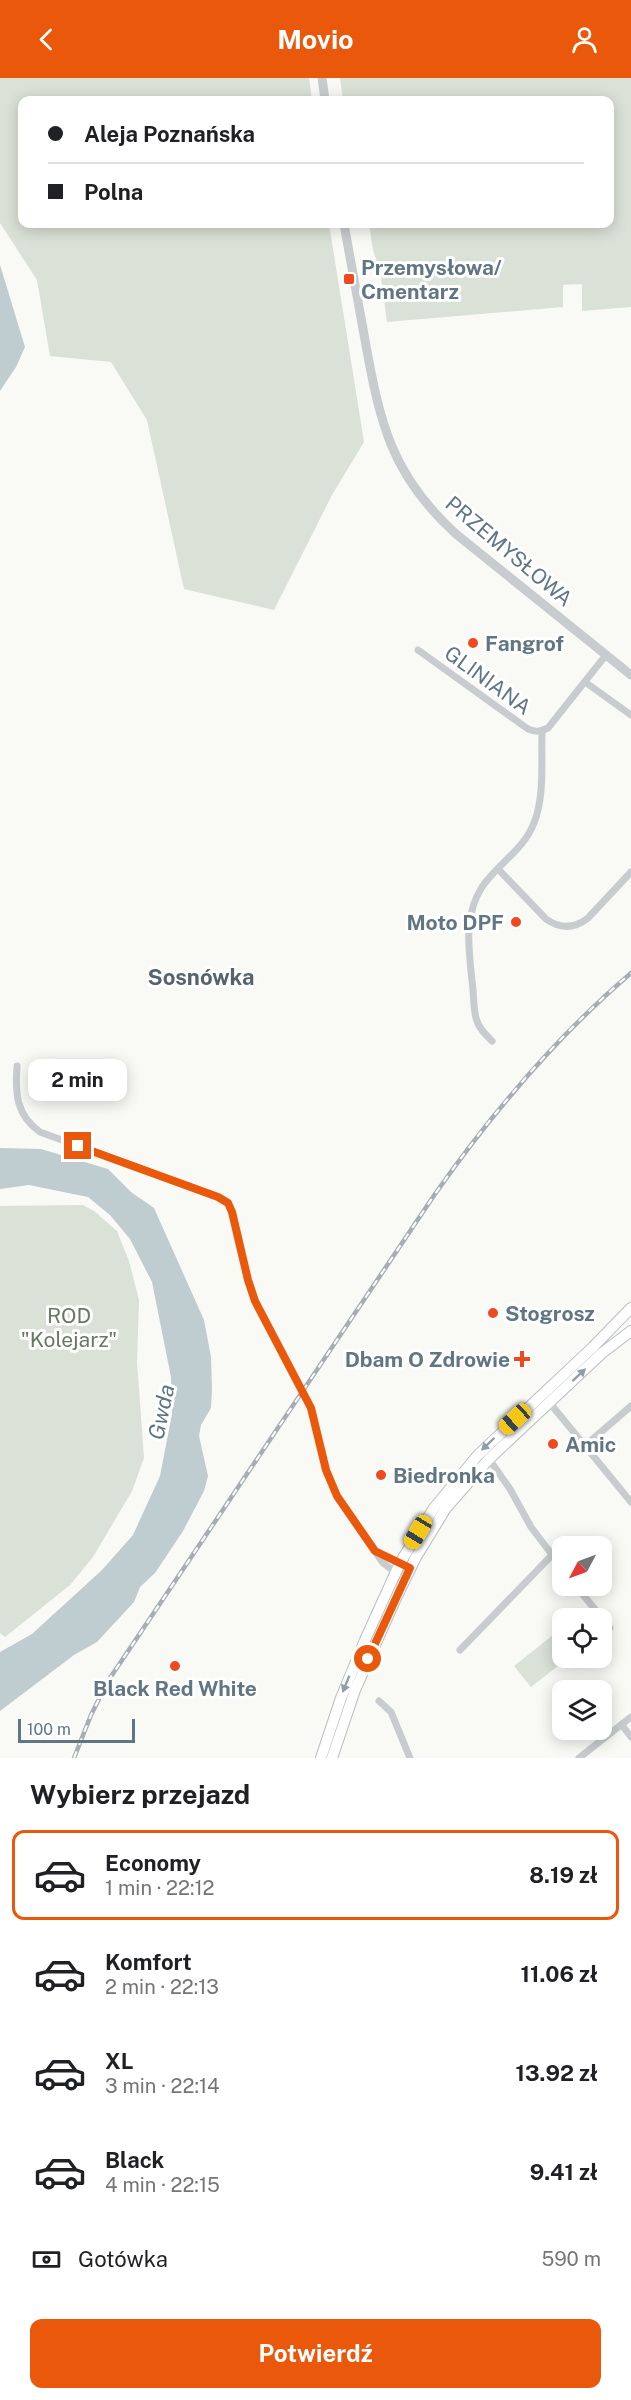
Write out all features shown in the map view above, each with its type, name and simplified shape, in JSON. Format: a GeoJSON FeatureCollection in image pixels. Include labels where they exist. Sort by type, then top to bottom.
{"type":"FeatureCollection","features":[{"type":"Feature","properties":{"kind":"main road"},"geometry":{"type":"LineString","coordinates":[[321,1758],[348,1679],[429,1514],[463,1470],[631,1308]]}},
{"type":"Feature","properties":{"kind":"main road"},"geometry":{"type":"LineString","coordinates":[[332,1758],[355,1690],[403,1571],[446,1508],[489,1459],[602,1353],[631,1331]]}},
{"type":"Feature","properties":{"kind":"street"},"geometry":{"type":"LineString","coordinates":[[322,78],[324,96]]}},
{"type":"Feature","properties":{"kind":"street","name":"PRZEMYSŁOWA"},"geometry":{"type":"LineString","coordinates":[[345,228],[375,398],[387,437],[405,476],[448,526],[631,675]]}},
{"type":"Feature","properties":{"kind":"street","name":"GLINIANA"},"geometry":{"type":"LineString","coordinates":[[418,650],[528,729],[542,732],[548,728],[606,655]]}},
{"type":"Feature","properties":{"kind":"street"},"geometry":{"type":"LineString","coordinates":[[585,682],[631,715]]}},
{"type":"Feature","properties":{"kind":"street","name":"GLINIANA"},"geometry":{"type":"LineString","coordinates":[[492,1041],[476,1019],[468,932],[473,904],[483,885],[523,844],[534,823],[540,799],[542,732]]}},
{"type":"Feature","properties":{"kind":"street"},"geometry":{"type":"LineString","coordinates":[[499,870],[546,919],[553,924],[567,927],[582,923],[588,918],[631,872]]}},
{"type":"Feature","properties":{"kind":"street"},"geometry":{"type":"LineString","coordinates":[[17,1066],[15,1090],[19,1107],[27,1121],[40,1132],[218,1197],[230,1207],[251,1290],[266,1326],[311,1408],[331,1483],[344,1508],[375,1551],[403,1571]]}},
{"type":"Feature","properties":{"kind":"street"},"geometry":{"type":"LineString","coordinates":[[549,1402],[631,1502]]}},
{"type":"Feature","properties":{"kind":"street"},"geometry":{"type":"LineString","coordinates":[[586,1445],[631,1406]]}},
{"type":"Feature","properties":{"kind":"street"},"geometry":{"type":"LineString","coordinates":[[460,1650],[552,1555],[531,1527],[510,1489],[489,1459]]}},
{"type":"Feature","properties":{"kind":"street"},"geometry":{"type":"LineString","coordinates":[[584,1596],[594,1608]]}},
{"type":"Feature","properties":{"kind":"street"},"geometry":{"type":"LineString","coordinates":[[379,1701],[391,1712],[410,1758]]}},
{"type":"Feature","properties":{"kind":"street"},"geometry":{"type":"LineString","coordinates":[[579,1758],[631,1717]]}},
{"type":"Feature","properties":{"kind":"street"},"geometry":{"type":"LineString","coordinates":[[622,1725],[631,1737]]}},
{"type":"Feature","properties":{"kind":"green space"},"geometry":{"type":"Polygon","coordinates":[[[0,78],[309,78],[311,96],[18,96],[18,228],[330,228],[364,442],[332,495],[274,610],[184,589],[147,420],[111,362],[50,356],[37,280],[0,223],[0,78]]]}},
{"type":"Feature","properties":{"kind":"green space"},"geometry":{"type":"Polygon","coordinates":[[[340,78],[631,78],[631,307],[582,311],[582,284],[563,285],[563,307],[387,322],[380,270],[373,250],[370,228],[614,228],[614,96],[342,96],[340,78]]]}},
{"type":"Feature","properties":{"kind":"green space","name":"ROD \"Kolejarz\""},"geometry":{"type":"Polygon","coordinates":[[[83,1205],[94,1211],[117,1231],[129,1261],[139,1300],[137,1362],[144,1458],[132,1491],[93,1557],[70,1585],[5,1637],[0,1633],[0,1206],[83,1205]]]}},
{"type":"Feature","properties":{"kind":"green space"},"geometry":{"type":"Polygon","coordinates":[[[552,1636],[552,1668],[555,1668],[531,1687],[514,1666],[552,1636]]]}},
{"type":"Feature","properties":{"kind":"shaded area"},"geometry":{"type":"Polygon","coordinates":[[[0,265],[25,347],[16,367],[0,391],[0,265]]]}},
{"type":"Feature","properties":{"kind":"shaded area"},"geometry":{"type":"Polygon","coordinates":[[[0,1148],[41,1149],[108,1169],[131,1192],[154,1208],[204,1320],[211,1357],[212,1389],[211,1408],[201,1425],[199,1436],[208,1476],[204,1491],[183,1531],[155,1573],[140,1587],[134,1602],[97,1642],[74,1655],[0,1711],[0,1652],[32,1634],[102,1570],[133,1535],[160,1476],[172,1414],[171,1377],[152,1282],[130,1239],[110,1215],[88,1197],[29,1185],[0,1189],[0,1148]]]}},
{"type":"Feature","properties":{"kind":"railway"},"geometry":{"type":"LineString","coordinates":[[74,1758],[91,1715],[108,1681],[435,1194],[479,1134],[526,1078],[576,1024],[631,973]]}},
{"type":"Feature","properties":{"kind":"place","name":"Przemysłowa/ Cmentarz"},"geometry":{"type":"Point","coordinates":[349,279]}},
{"type":"Feature","properties":{"kind":"place","name":"Fangrof"},"geometry":{"type":"Point","coordinates":[473,643]}},
{"type":"Feature","properties":{"kind":"place","name":"Moto DPF"},"geometry":{"type":"Point","coordinates":[516,922]}},
{"type":"Feature","properties":{"kind":"place","name":"Stogrosz"},"geometry":{"type":"Point","coordinates":[493,1313]}},
{"type":"Feature","properties":{"kind":"place","name":"Dbam O Zdrowie"},"geometry":{"type":"Point","coordinates":[522,1359]}},
{"type":"Feature","properties":{"kind":"place","name":"Amic"},"geometry":{"type":"Point","coordinates":[553,1444]}},
{"type":"Feature","properties":{"kind":"place","name":"Biedronka"},"geometry":{"type":"Point","coordinates":[381,1475]}},
{"type":"Feature","properties":{"kind":"place","name":"Black Red White"},"geometry":{"type":"Point","coordinates":[175,1666]}},
{"type":"Feature","properties":{"kind":"district","name":"Sosnówka"},"geometry":{"type":"Point","coordinates":[201,977]}},
{"type":"Feature","properties":{"kind":"route"},"geometry":{"type":"LineString","coordinates":[[78,1146],[218,1197],[230,1207],[251,1290],[274,1341],[311,1408],[326,1470],[337,1496],[375,1551],[383,1557],[410,1568],[368,1659]]}},
{"type":"Feature","properties":{"kind":"water label","name":"Gwda"},"geometry":{"type":"Point","coordinates":[161,1412]}}]}
